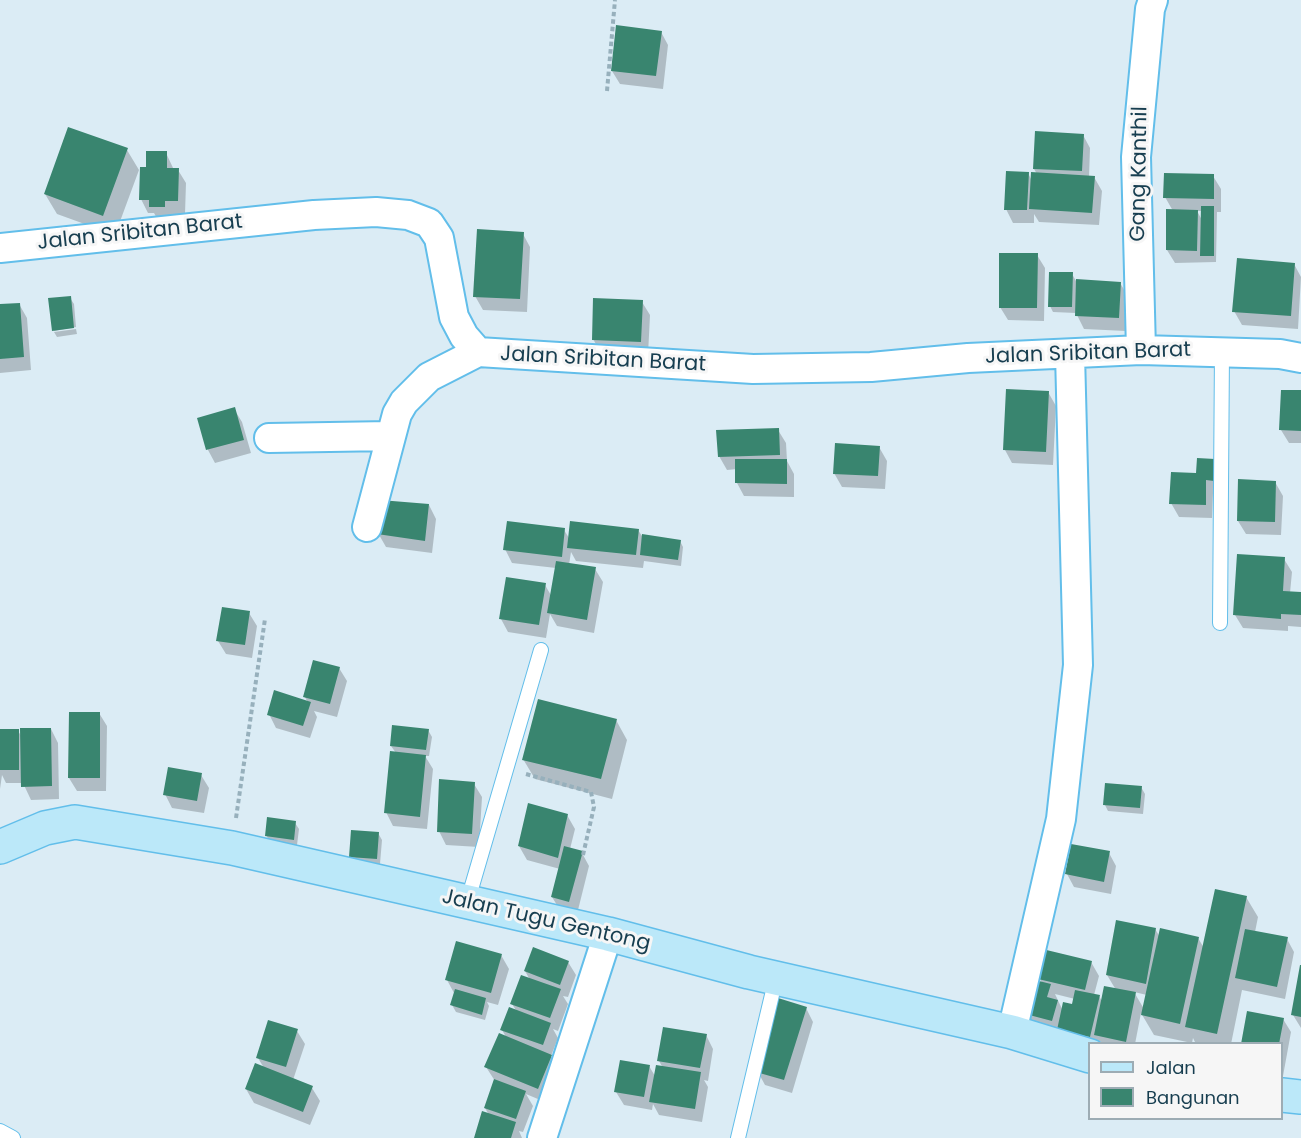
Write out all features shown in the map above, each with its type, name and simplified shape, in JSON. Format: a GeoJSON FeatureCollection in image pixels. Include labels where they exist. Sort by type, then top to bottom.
{"type":"FeatureCollection","features":[{"type":"Feature","properties":{"kind":"main road","name":"Jalan Tugu Gentong"},"geometry":{"type":"LineString","coordinates":[[0,847],[45,828],[75,822],[232,848],[608,934],[776,978],[1012,1032],[1088,1056]]}},
{"type":"Feature","properties":{"kind":"main road"},"geometry":{"type":"LineString","coordinates":[[1283,1095],[1301,1097]]}},
{"type":"Feature","properties":{"kind":"street","name":"Gang Kanthil"},"geometry":{"type":"LineString","coordinates":[[1141,350],[1136,157],[1149,9],[1153,0]]}},
{"type":"Feature","properties":{"kind":"street","name":"Jalan Sribitan Barat"},"geometry":{"type":"LineString","coordinates":[[0,248],[314,215],[376,212],[408,215],[429,223],[439,238],[454,317],[464,336],[478,352],[753,369],[871,367],[968,358],[1141,350],[1222,351],[1280,354],[1301,358]]}},
{"type":"Feature","properties":{"kind":"street"},"geometry":{"type":"LineString","coordinates":[[367,527],[390,436],[397,414],[404,402],[429,377],[478,352]]}},
{"type":"Feature","properties":{"kind":"street"},"geometry":{"type":"LineString","coordinates":[[1012,1032],[1062,819],[1078,665],[1070,354]]}},
{"type":"Feature","properties":{"kind":"street"},"geometry":{"type":"LineString","coordinates":[[269,438],[390,436]]}},
{"type":"Feature","properties":{"kind":"street"},"geometry":{"type":"LineString","coordinates":[[542,1138],[608,934]]}},
{"type":"Feature","properties":{"kind":"lane"},"geometry":{"type":"LineString","coordinates":[[1220,623],[1222,351]]}},
{"type":"Feature","properties":{"kind":"lane"},"geometry":{"type":"LineString","coordinates":[[467,903],[541,650]]}},
{"type":"Feature","properties":{"kind":"lane"},"geometry":{"type":"LineString","coordinates":[[738,1138],[776,978]]}},
{"type":"Feature","properties":{"kind":"lane"},"geometry":{"type":"LineString","coordinates":[[0,1131],[13,1138]]}},
{"type":"Feature","properties":{"kind":"path"},"geometry":{"type":"LineString","coordinates":[[607,91],[615,0]]}},
{"type":"Feature","properties":{"kind":"path"},"geometry":{"type":"LineString","coordinates":[[232,848],[265,619]]}},
{"type":"Feature","properties":{"kind":"path"},"geometry":{"type":"LineString","coordinates":[[508,769],[591,792],[594,807],[583,855]]}},
{"type":"Feature","properties":{"kind":"building"},"geometry":{"type":"Polygon","coordinates":[[[616,25],[662,31],[656,76],[611,71],[616,25]]]}},
{"type":"Feature","properties":{"kind":"building"},"geometry":{"type":"Polygon","coordinates":[[[68,127],[128,148],[103,216],[44,194],[68,127]]]}},
{"type":"Feature","properties":{"kind":"building"},"geometry":{"type":"Polygon","coordinates":[[[1035,131],[1084,134],[1082,171],[1033,169],[1035,131]]]}},
{"type":"Feature","properties":{"kind":"building"},"geometry":{"type":"Polygon","coordinates":[[[146,151],[167,151],[167,168],[179,168],[178,201],[165,201],[165,207],[149,207],[149,200],[139,200],[140,167],[146,167],[146,151]]]}},
{"type":"Feature","properties":{"kind":"building"},"geometry":{"type":"Polygon","coordinates":[[[1006,171],[1029,172],[1027,210],[1004,210],[1006,171]]]}},
{"type":"Feature","properties":{"kind":"building"},"geometry":{"type":"Polygon","coordinates":[[[1031,172],[1095,176],[1092,213],[1029,209],[1031,172]]]}},
{"type":"Feature","properties":{"kind":"building"},"geometry":{"type":"Polygon","coordinates":[[[1164,173],[1214,174],[1214,199],[1163,198],[1164,173]]]}},
{"type":"Feature","properties":{"kind":"building"},"geometry":{"type":"Polygon","coordinates":[[[1201,206],[1214,206],[1214,256],[1200,256],[1201,206]]]}},
{"type":"Feature","properties":{"kind":"building"},"geometry":{"type":"Polygon","coordinates":[[[1166,209],[1198,210],[1197,251],[1166,250],[1166,209]]]}},
{"type":"Feature","properties":{"kind":"building"},"geometry":{"type":"Polygon","coordinates":[[[477,229],[524,232],[520,299],[473,297],[477,229]]]}},
{"type":"Feature","properties":{"kind":"building"},"geometry":{"type":"Polygon","coordinates":[[[999,253],[1038,253],[1037,308],[999,308],[999,253]]]}},
{"type":"Feature","properties":{"kind":"building"},"geometry":{"type":"Polygon","coordinates":[[[1237,258],[1295,263],[1291,316],[1232,312],[1237,258]]]}},
{"type":"Feature","properties":{"kind":"building"},"geometry":{"type":"Polygon","coordinates":[[[1049,272],[1073,272],[1072,307],[1048,307],[1049,272]]]}},
{"type":"Feature","properties":{"kind":"building"},"geometry":{"type":"Polygon","coordinates":[[[1076,279],[1121,282],[1119,318],[1075,316],[1076,279]]]}},
{"type":"Feature","properties":{"kind":"building"},"geometry":{"type":"Polygon","coordinates":[[[71,296],[74,328],[52,331],[48,298],[71,296]]]}},
{"type":"Feature","properties":{"kind":"building"},"geometry":{"type":"Polygon","coordinates":[[[593,298],[643,300],[641,342],[592,340],[593,298]]]}},
{"type":"Feature","properties":{"kind":"building"},"geometry":{"type":"Polygon","coordinates":[[[20,303],[24,357],[0,359],[0,304],[20,303]]]}},
{"type":"Feature","properties":{"kind":"building"},"geometry":{"type":"Polygon","coordinates":[[[1006,389],[1049,391],[1046,452],[1003,450],[1006,389]]]}},
{"type":"Feature","properties":{"kind":"building"},"geometry":{"type":"Polygon","coordinates":[[[1281,390],[1301,390],[1301,431],[1279,430],[1281,390]]]}},
{"type":"Feature","properties":{"kind":"building"},"geometry":{"type":"Polygon","coordinates":[[[235,407],[244,440],[206,450],[197,418],[235,407]]]}},
{"type":"Feature","properties":{"kind":"building"},"geometry":{"type":"Polygon","coordinates":[[[779,428],[780,455],[718,457],[716,430],[779,428]]]}},
{"type":"Feature","properties":{"kind":"building"},"geometry":{"type":"Polygon","coordinates":[[[835,443],[880,446],[878,476],[833,474],[835,443]]]}},
{"type":"Feature","properties":{"kind":"building"},"geometry":{"type":"Polygon","coordinates":[[[1197,458],[1215,459],[1214,481],[1206,480],[1206,505],[1169,504],[1171,472],[1196,473],[1197,458]]]}},
{"type":"Feature","properties":{"kind":"building"},"geometry":{"type":"Polygon","coordinates":[[[735,459],[787,459],[787,484],[735,483],[735,459]]]}},
{"type":"Feature","properties":{"kind":"building"},"geometry":{"type":"Polygon","coordinates":[[[1238,479],[1276,481],[1275,522],[1237,521],[1238,479]]]}},
{"type":"Feature","properties":{"kind":"building"},"geometry":{"type":"Polygon","coordinates":[[[380,500],[429,504],[425,541],[377,534],[380,500]]]}},
{"type":"Feature","properties":{"kind":"building"},"geometry":{"type":"Polygon","coordinates":[[[507,521],[565,528],[562,557],[503,550],[507,521]]]}},
{"type":"Feature","properties":{"kind":"building"},"geometry":{"type":"Polygon","coordinates":[[[570,521],[639,529],[636,555],[567,548],[570,521]]]}},
{"type":"Feature","properties":{"kind":"building"},"geometry":{"type":"Polygon","coordinates":[[[642,534],[681,540],[678,560],[640,555],[642,534]]]}},
{"type":"Feature","properties":{"kind":"building"},"geometry":{"type":"Polygon","coordinates":[[[1237,554],[1285,557],[1283,591],[1301,592],[1301,615],[1281,614],[1281,619],[1233,615],[1237,554]]]}},
{"type":"Feature","properties":{"kind":"building"},"geometry":{"type":"Polygon","coordinates":[[[556,561],[596,567],[587,620],[547,613],[556,561]]]}},
{"type":"Feature","properties":{"kind":"building"},"geometry":{"type":"Polygon","coordinates":[[[506,577],[546,583],[539,625],[499,619],[506,577]]]}},
{"type":"Feature","properties":{"kind":"building"},"geometry":{"type":"Polygon","coordinates":[[[222,607],[250,611],[245,645],[216,641],[222,607]]]}},
{"type":"Feature","properties":{"kind":"building"},"geometry":{"type":"Polygon","coordinates":[[[313,660],[340,667],[330,704],[303,697],[313,660]]]}},
{"type":"Feature","properties":{"kind":"building"},"geometry":{"type":"Polygon","coordinates":[[[274,690],[311,702],[303,726],[267,715],[274,690]]]}},
{"type":"Feature","properties":{"kind":"building"},"geometry":{"type":"Polygon","coordinates":[[[538,699],[617,719],[601,779],[522,760],[538,699]]]}},
{"type":"Feature","properties":{"kind":"building"},"geometry":{"type":"Polygon","coordinates":[[[69,712],[100,712],[100,778],[68,778],[69,712]]]}},
{"type":"Feature","properties":{"kind":"building"},"geometry":{"type":"Polygon","coordinates":[[[392,725],[429,729],[426,750],[390,746],[392,725]]]}},
{"type":"Feature","properties":{"kind":"building"},"geometry":{"type":"Polygon","coordinates":[[[20,728],[51,728],[52,786],[21,787],[20,728]]]}},
{"type":"Feature","properties":{"kind":"building"},"geometry":{"type":"Polygon","coordinates":[[[0,729],[19,729],[19,770],[0,770],[0,729]]]}},
{"type":"Feature","properties":{"kind":"building"},"geometry":{"type":"Polygon","coordinates":[[[390,751],[426,755],[420,817],[384,813],[390,751]]]}},
{"type":"Feature","properties":{"kind":"building"},"geometry":{"type":"Polygon","coordinates":[[[168,767],[202,773],[197,801],[163,795],[168,767]]]}},
{"type":"Feature","properties":{"kind":"building"},"geometry":{"type":"Polygon","coordinates":[[[439,779],[475,782],[472,834],[437,832],[439,779]]]}},
{"type":"Feature","properties":{"kind":"building"},"geometry":{"type":"Polygon","coordinates":[[[1105,783],[1142,786],[1140,808],[1103,805],[1105,783]]]}},
{"type":"Feature","properties":{"kind":"building"},"geometry":{"type":"Polygon","coordinates":[[[528,803],[568,814],[558,858],[518,846],[528,803]]]}},
{"type":"Feature","properties":{"kind":"building"},"geometry":{"type":"Polygon","coordinates":[[[267,817],[296,821],[294,840],[265,836],[267,817]]]}},
{"type":"Feature","properties":{"kind":"building"},"geometry":{"type":"Polygon","coordinates":[[[351,830],[379,832],[377,859],[349,857],[351,830]]]}},
{"type":"Feature","properties":{"kind":"building"},"geometry":{"type":"Polygon","coordinates":[[[1071,844],[1110,851],[1104,882],[1065,874],[1071,844]]]}},
{"type":"Feature","properties":{"kind":"building"},"geometry":{"type":"Polygon","coordinates":[[[564,846],[583,851],[569,902],[551,897],[564,846]]]}},
{"type":"Feature","properties":{"kind":"building"},"geometry":{"type":"Polygon","coordinates":[[[1215,889],[1247,896],[1217,1034],[1185,1027],[1215,889]]]}},
{"type":"Feature","properties":{"kind":"building"},"geometry":{"type":"Polygon","coordinates":[[[1116,920],[1156,928],[1146,984],[1106,975],[1116,920]]]}},
{"type":"Feature","properties":{"kind":"building"},"geometry":{"type":"Polygon","coordinates":[[[1160,928],[1199,937],[1180,1024],[1141,1015],[1160,928]]]}},
{"type":"Feature","properties":{"kind":"building"},"geometry":{"type":"Polygon","coordinates":[[[1245,929],[1288,937],[1277,987],[1235,978],[1245,929]]]}},
{"type":"Feature","properties":{"kind":"building"},"geometry":{"type":"Polygon","coordinates":[[[456,941],[502,954],[491,993],[445,980],[456,941]]]}},
{"type":"Feature","properties":{"kind":"building"},"geometry":{"type":"Polygon","coordinates":[[[533,947],[569,961],[560,985],[524,971],[533,947]]]}},
{"type":"Feature","properties":{"kind":"building"},"geometry":{"type":"Polygon","coordinates":[[[1034,947],[1092,961],[1085,990],[1038,979],[1034,947]]]}},
{"type":"Feature","properties":{"kind":"building"},"geometry":{"type":"Polygon","coordinates":[[[1301,965],[1301,1017],[1291,1015],[1301,965]]]}},
{"type":"Feature","properties":{"kind":"building"},"geometry":{"type":"Polygon","coordinates":[[[521,975],[561,989],[550,1018],[510,1004],[521,975]]]}},
{"type":"Feature","properties":{"kind":"building"},"geometry":{"type":"Polygon","coordinates":[[[1027,978],[1051,984],[1047,997],[1058,1000],[1052,1021],[1018,1012],[1027,978]]]}},
{"type":"Feature","properties":{"kind":"building"},"geometry":{"type":"Polygon","coordinates":[[[1104,986],[1136,992],[1126,1042],[1094,1035],[1104,986]]]}},
{"type":"Feature","properties":{"kind":"building"},"geometry":{"type":"Polygon","coordinates":[[[455,989],[486,998],[482,1015],[450,1005],[455,989]]]}},
{"type":"Feature","properties":{"kind":"building"},"geometry":{"type":"Polygon","coordinates":[[[1075,990],[1100,995],[1090,1037],[1057,1030],[1063,1002],[1072,1004],[1075,990]]]}},
{"type":"Feature","properties":{"kind":"building"},"geometry":{"type":"Polygon","coordinates":[[[778,998],[807,1007],[784,1080],[756,1072],[778,998]]]}},
{"type":"Feature","properties":{"kind":"building"},"geometry":{"type":"Polygon","coordinates":[[[509,1007],[551,1023],[543,1045],[500,1030],[509,1007]]]}},
{"type":"Feature","properties":{"kind":"building"},"geometry":{"type":"Polygon","coordinates":[[[1247,1011],[1284,1018],[1279,1042],[1241,1042],[1247,1011]]]}},
{"type":"Feature","properties":{"kind":"building"},"geometry":{"type":"Polygon","coordinates":[[[268,1020],[298,1029],[286,1067],[256,1058],[268,1020]]]}},
{"type":"Feature","properties":{"kind":"building"},"geometry":{"type":"Polygon","coordinates":[[[663,1027],[707,1034],[700,1068],[657,1061],[663,1027]]]}},
{"type":"Feature","properties":{"kind":"building"},"geometry":{"type":"Polygon","coordinates":[[[499,1033],[552,1055],[538,1089],[484,1067],[499,1033]]]}},
{"type":"Feature","properties":{"kind":"building"},"geometry":{"type":"Polygon","coordinates":[[[620,1060],[650,1065],[644,1097],[614,1092],[620,1060]]]}},
{"type":"Feature","properties":{"kind":"building"},"geometry":{"type":"Polygon","coordinates":[[[255,1063],[313,1086],[303,1112],[245,1089],[255,1063]]]}},
{"type":"Feature","properties":{"kind":"building"},"geometry":{"type":"Polygon","coordinates":[[[656,1065],[701,1072],[695,1109],[649,1102],[656,1065]]]}},
{"type":"Feature","properties":{"kind":"building"},"geometry":{"type":"Polygon","coordinates":[[[494,1079],[526,1091],[516,1119],[484,1108],[494,1079]]]}},
{"type":"Feature","properties":{"kind":"building"},"geometry":{"type":"Polygon","coordinates":[[[482,1111],[516,1122],[511,1138],[474,1138],[482,1111]]]}}]}
